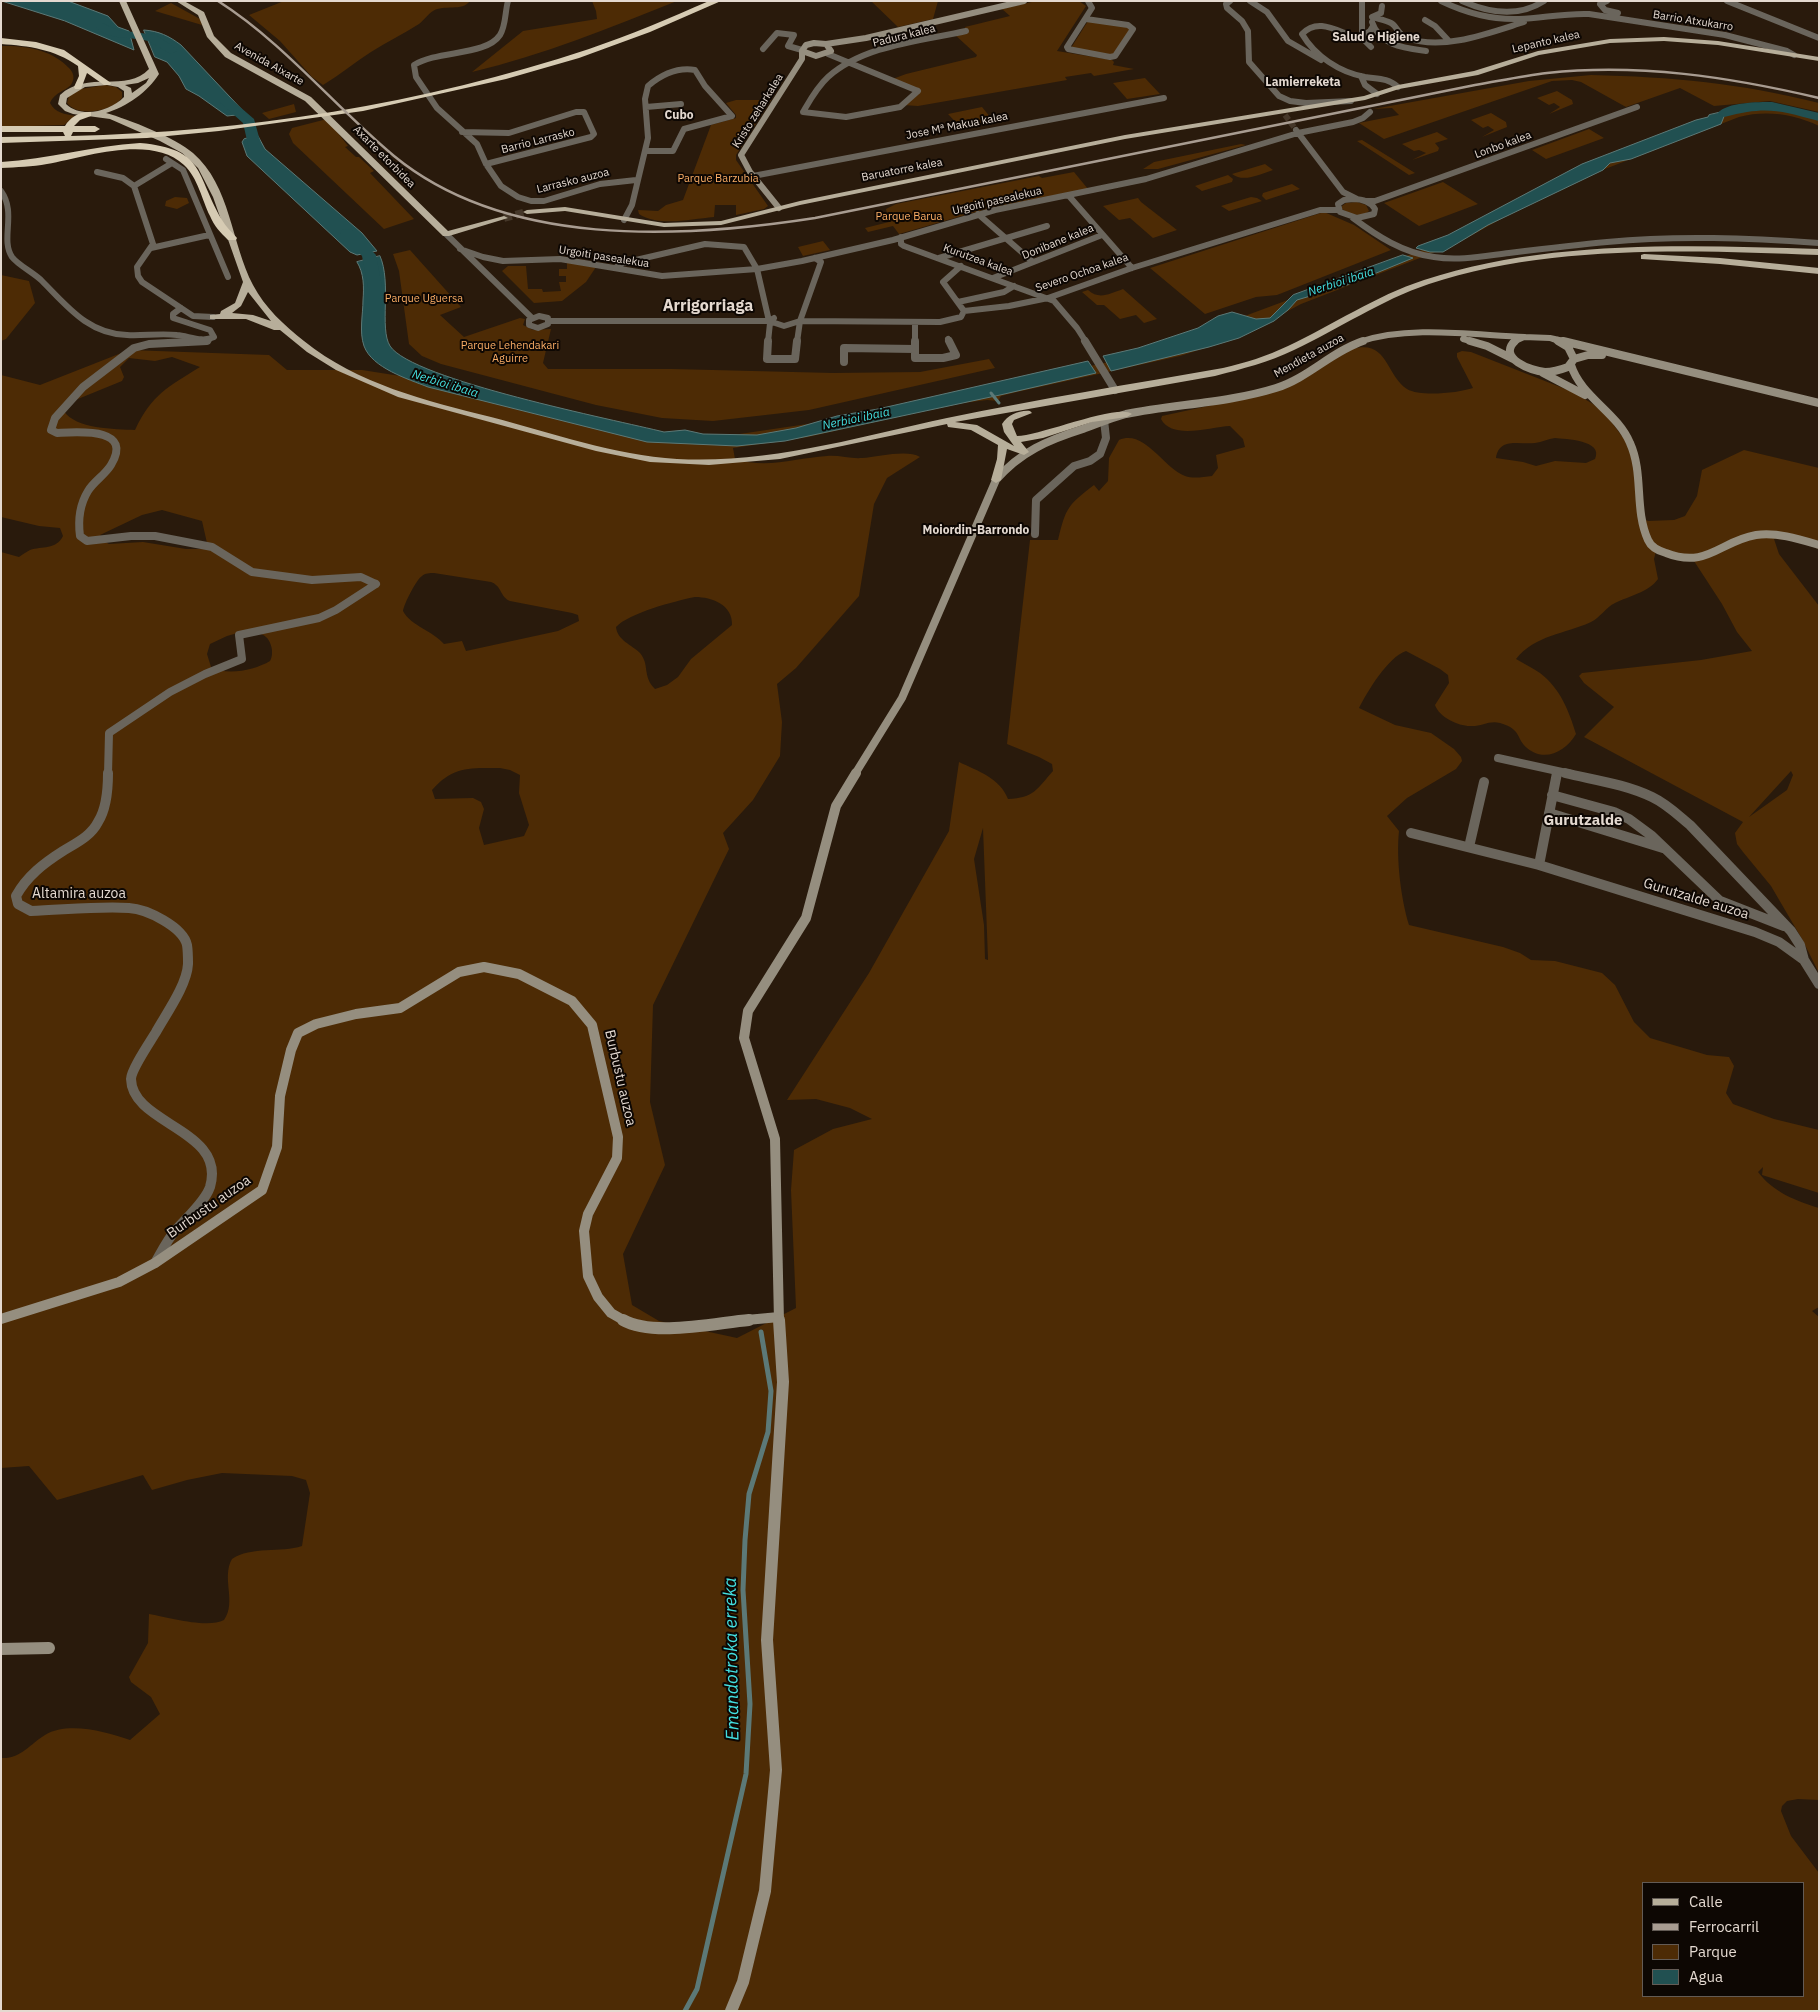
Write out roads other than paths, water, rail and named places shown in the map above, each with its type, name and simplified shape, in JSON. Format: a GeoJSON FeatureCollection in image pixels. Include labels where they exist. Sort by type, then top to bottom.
{"type":"FeatureCollection","features":[{"type":"Feature","properties":{"kind":"highway"},"geometry":{"type":"LineString","coordinates":[[1,142],[95,129],[229,119],[381,101],[554,54],[619,32],[693,1]]}},
{"type":"Feature","properties":{"kind":"highway"},"geometry":{"type":"LineString","coordinates":[[1,130],[66,140],[230,128],[474,85],[577,56],[628,38],[717,1]]}},
{"type":"Feature","properties":{"kind":"highway"},"geometry":{"type":"LineString","coordinates":[[1,42],[35,45],[59,51],[110,83]]}},
{"type":"Feature","properties":{"kind":"highway"},"geometry":{"type":"LineString","coordinates":[[78,87],[83,76],[82,66]]}},
{"type":"Feature","properties":{"kind":"highway"},"geometry":{"type":"LineString","coordinates":[[23,164],[43,159],[62,151],[70,142],[68,126],[76,119],[90,113]]}},
{"type":"Feature","properties":{"kind":"highway"},"geometry":{"type":"LineString","coordinates":[[1,165],[23,164],[133,147],[155,148],[172,152],[187,161],[198,174],[220,224],[232,238]]}},
{"type":"Feature","properties":{"kind":"main road","name":"Avenida Aixarte"},"geometry":{"type":"LineString","coordinates":[[179,1],[201,14],[211,37],[235,60],[305,97]]}},
{"type":"Feature","properties":{"kind":"main road"},"geometry":{"type":"LineString","coordinates":[[90,113],[109,110],[124,102],[154,79],[155,74],[152,66],[122,2]]}},
{"type":"Feature","properties":{"kind":"main road","name":"Lepanto kalea"},"geometry":{"type":"LineString","coordinates":[[1284,114],[1354,101],[1398,87],[1461,76],[1561,48],[1628,39],[1718,43],[1819,59]]}},
{"type":"Feature","properties":{"kind":"main road"},"geometry":{"type":"LineString","coordinates":[[152,66],[150,74],[142,80],[78,87],[63,97],[62,104],[68,110],[114,116],[186,153],[202,168],[218,200],[247,281],[264,308],[290,335]]}},
{"type":"Feature","properties":{"kind":"main road"},"geometry":{"type":"LineString","coordinates":[[110,83],[128,90],[128,98],[124,102]]}},
{"type":"Feature","properties":{"kind":"main road","name":"Axarte etorbidea"},"geometry":{"type":"LineString","coordinates":[[305,97],[446,234]]}},
{"type":"Feature","properties":{"kind":"main road"},"geometry":{"type":"LineString","coordinates":[[124,102],[127,113],[160,138]]}},
{"type":"Feature","properties":{"kind":"main road","name":"Baruatorre kalea"},"geometry":{"type":"LineString","coordinates":[[526,212],[539,209],[565,209],[664,225],[705,224],[735,220],[778,208],[896,183],[1126,138],[1284,114]]}},
{"type":"Feature","properties":{"kind":"main road"},"geometry":{"type":"LineString","coordinates":[[446,234],[504,218]]}},
{"type":"Feature","properties":{"kind":"main road"},"geometry":{"type":"LineString","coordinates":[[435,224],[466,228]]}},
{"type":"Feature","properties":{"kind":"main road"},"geometry":{"type":"LineString","coordinates":[[1024,452],[1009,432],[1007,424],[1011,418],[1020,414],[1160,387],[1244,366],[1290,349],[1364,309],[1413,287],[1447,276],[1510,263],[1580,254],[1646,249],[1712,248],[1819,253]]}},
{"type":"Feature","properties":{"kind":"main road"},"geometry":{"type":"LineString","coordinates":[[1510,263],[1584,258],[1658,257],[1819,271]]}},
{"type":"Feature","properties":{"kind":"main road"},"geometry":{"type":"LineString","coordinates":[[213,316],[230,311],[240,304],[247,281]]}},
{"type":"Feature","properties":{"kind":"main road"},"geometry":{"type":"LineString","coordinates":[[213,316],[244,315],[255,317],[290,335],[340,368],[375,385],[407,396],[606,450],[666,461],[750,460],[780,456],[947,421],[1222,371]]}},
{"type":"Feature","properties":{"kind":"main road"},"geometry":{"type":"LineString","coordinates":[[1015,439],[1042,437],[1081,423],[1127,414]]}},
{"type":"Feature","properties":{"kind":"main road"},"geometry":{"type":"LineString","coordinates":[[861,439],[933,427],[961,425],[988,432],[1003,445],[1024,452]]}},
{"type":"Feature","properties":{"kind":"main road"},"geometry":{"type":"LineString","coordinates":[[996,480],[1002,459],[1003,445]]}},
{"type":"Feature","properties":{"kind":"street","name":"Larrasko auzoa"},"geometry":{"type":"LineString","coordinates":[[508,1],[502,34],[497,39],[482,47],[426,57],[414,65],[413,71],[416,77],[437,108],[477,144],[486,164],[501,186],[518,196],[532,201],[554,198],[600,184],[636,180]]}},
{"type":"Feature","properties":{"kind":"street"},"geometry":{"type":"LineString","coordinates":[[791,77],[802,59],[802,51],[810,44],[826,44],[866,38],[1024,1]]}},
{"type":"Feature","properties":{"kind":"street"},"geometry":{"type":"LineString","coordinates":[[1086,19],[1126,25],[1133,29],[1115,56],[1068,49],[1093,7],[1088,1]]}},
{"type":"Feature","properties":{"kind":"street"},"geometry":{"type":"LineString","coordinates":[[1230,1],[1226,4],[1227,8],[1246,23],[1249,28],[1249,62],[1281,98],[1306,103],[1354,101]]}},
{"type":"Feature","properties":{"kind":"street"},"geometry":{"type":"LineString","coordinates":[[1250,1],[1267,11],[1280,32],[1291,44],[1363,79],[1388,79],[1398,87]]}},
{"type":"Feature","properties":{"kind":"street"},"geometry":{"type":"LineString","coordinates":[[1362,1],[1362,38],[1371,47]]}},
{"type":"Feature","properties":{"kind":"street","name":"Barrio Atxukarro"},"geometry":{"type":"LineString","coordinates":[[1441,1],[1460,10],[1490,18],[1510,19],[1580,13],[1605,16],[1740,38],[1787,51],[1794,55]]}},
{"type":"Feature","properties":{"kind":"street"},"geometry":{"type":"LineString","coordinates":[[1462,1],[1479,9],[1503,12],[1534,7],[1544,1]]}},
{"type":"Feature","properties":{"kind":"street"},"geometry":{"type":"LineString","coordinates":[[1607,1],[1600,4],[1605,10],[1635,14]]}},
{"type":"Feature","properties":{"kind":"street"},"geometry":{"type":"LineString","coordinates":[[1727,1],[1819,38]]}},
{"type":"Feature","properties":{"kind":"street"},"geometry":{"type":"LineString","coordinates":[[1372,17],[1381,13],[1382,6]]}},
{"type":"Feature","properties":{"kind":"street"},"geometry":{"type":"LineString","coordinates":[[1372,17],[1392,23],[1403,37],[1446,42],[1491,32],[1542,16]]}},
{"type":"Feature","properties":{"kind":"street"},"geometry":{"type":"LineString","coordinates":[[1372,17],[1373,26],[1379,38],[1400,47],[1426,51]]}},
{"type":"Feature","properties":{"kind":"street"},"geometry":{"type":"LineString","coordinates":[[1425,20],[1435,26],[1446,42]]}},
{"type":"Feature","properties":{"kind":"street"},"geometry":{"type":"LineString","coordinates":[[1330,64],[1303,38],[1302,34],[1304,31],[1322,26],[1331,27],[1354,38],[1362,38],[1373,26]]}},
{"type":"Feature","properties":{"kind":"street","name":"Padura kalea"},"geometry":{"type":"LineString","coordinates":[[829,52],[848,63],[918,92],[900,107],[862,114],[842,117],[803,112],[820,86],[833,73],[848,63],[878,51],[966,31]]}},
{"type":"Feature","properties":{"kind":"street"},"geometry":{"type":"LineString","coordinates":[[763,49],[777,33],[794,35],[788,46],[802,51],[809,56],[820,56]]}},
{"type":"Feature","properties":{"kind":"street"},"geometry":{"type":"LineString","coordinates":[[1437,35],[1446,42]]}},
{"type":"Feature","properties":{"kind":"street"},"geometry":{"type":"LineString","coordinates":[[813,61],[829,52],[866,38]]}},
{"type":"Feature","properties":{"kind":"street"},"geometry":{"type":"LineString","coordinates":[[826,44],[829,52]]}},
{"type":"Feature","properties":{"kind":"street","name":"Kristo zeharkalea"},"geometry":{"type":"LineString","coordinates":[[778,208],[753,176],[741,155],[791,77],[806,66]]}},
{"type":"Feature","properties":{"kind":"street"},"geometry":{"type":"LineString","coordinates":[[624,220],[632,205],[636,180],[645,151],[648,128],[647,91],[652,82],[672,72],[689,68],[696,71],[705,86],[732,116],[684,129],[676,149],[672,151],[645,151]]}},
{"type":"Feature","properties":{"kind":"street"},"geometry":{"type":"LineString","coordinates":[[1363,79],[1370,90],[1378,94]]}},
{"type":"Feature","properties":{"kind":"street","name":"Jose Mª Makua kalea"},"geometry":{"type":"LineString","coordinates":[[753,176],[1164,98]]}},
{"type":"Feature","properties":{"kind":"street"},"geometry":{"type":"LineString","coordinates":[[646,107],[681,104]]}},
{"type":"Feature","properties":{"kind":"street","name":"Lonbo kalea"},"geometry":{"type":"LineString","coordinates":[[1371,202],[1637,107]]}},
{"type":"Feature","properties":{"kind":"street","name":"Barrio Larrasko"},"geometry":{"type":"LineString","coordinates":[[462,132],[509,133],[576,112],[584,112],[588,116],[594,134],[591,137],[486,164]]}},
{"type":"Feature","properties":{"kind":"street","name":"Urgoiti pasealekua"},"geometry":{"type":"LineString","coordinates":[[503,261],[560,259],[662,276],[757,269],[815,258],[901,237],[978,214],[1146,179],[1296,130],[1353,122],[1363,118],[1370,112]]}},
{"type":"Feature","properties":{"kind":"street"},"geometry":{"type":"LineString","coordinates":[[1296,130],[1343,192],[1357,199],[1371,202],[1375,209],[1371,216],[1352,218]]}},
{"type":"Feature","properties":{"kind":"street"},"geometry":{"type":"LineString","coordinates":[[134,186],[169,161],[183,170],[228,277]]}},
{"type":"Feature","properties":{"kind":"street"},"geometry":{"type":"LineString","coordinates":[[97,172],[123,178],[134,186],[153,244],[152,248]]}},
{"type":"Feature","properties":{"kind":"street"},"geometry":{"type":"LineString","coordinates":[[1,191],[7,201],[6,249],[13,259],[33,272],[74,314],[100,331],[119,335],[164,334],[209,340],[214,337],[213,332],[173,318],[174,314],[181,308]]}},
{"type":"Feature","properties":{"kind":"street"},"geometry":{"type":"LineString","coordinates":[[1343,192],[1344,200]]}},
{"type":"Feature","properties":{"kind":"street"},"geometry":{"type":"LineString","coordinates":[[1069,196],[1132,268]]}},
{"type":"Feature","properties":{"kind":"street"},"geometry":{"type":"LineString","coordinates":[[1357,199],[1344,200],[1338,204],[1338,210],[1343,215],[1352,218],[1388,242],[1409,251],[1432,257],[1473,258],[1664,238],[1741,238],[1819,243]]}},
{"type":"Feature","properties":{"kind":"street","name":"Severo Ochoa kalea"},"geometry":{"type":"LineString","coordinates":[[549,321],[770,322],[796,324],[800,321],[940,322],[961,317],[964,311],[1009,306],[1048,298],[1132,268],[1320,210],[1338,210]]}},
{"type":"Feature","properties":{"kind":"street"},"geometry":{"type":"LineString","coordinates":[[978,214],[1033,262]]}},
{"type":"Feature","properties":{"kind":"street"},"geometry":{"type":"LineString","coordinates":[[1371,216],[1375,226],[1388,242]]}},
{"type":"Feature","properties":{"kind":"street"},"geometry":{"type":"LineString","coordinates":[[940,258],[1046,226]]}},
{"type":"Feature","properties":{"kind":"street"},"geometry":{"type":"LineString","coordinates":[[446,234],[460,250],[488,273],[532,318]]}},
{"type":"Feature","properties":{"kind":"street"},"geometry":{"type":"LineString","coordinates":[[209,235],[152,248],[139,263],[135,272],[142,282],[193,316],[213,316]]}},
{"type":"Feature","properties":{"kind":"street","name":"Donibane kalea"},"geometry":{"type":"LineString","coordinates":[[993,278],[1102,235]]}},
{"type":"Feature","properties":{"kind":"street","name":"Kurutzea kalea"},"geometry":{"type":"LineString","coordinates":[[901,237],[901,244],[904,246],[1054,301],[1077,328],[1116,390]]}},
{"type":"Feature","properties":{"kind":"street"},"geometry":{"type":"LineString","coordinates":[[615,268],[623,263],[705,244],[740,246],[746,249],[757,269],[770,322],[767,359],[796,359],[800,321],[820,262],[815,258]]}},
{"type":"Feature","properties":{"kind":"street"},"geometry":{"type":"LineString","coordinates":[[460,250],[503,261]]}},
{"type":"Feature","properties":{"kind":"street"},"geometry":{"type":"LineString","coordinates":[[479,265],[480,262],[491,259]]}},
{"type":"Feature","properties":{"kind":"street"},"geometry":{"type":"LineString","coordinates":[[488,273],[503,261]]}},
{"type":"Feature","properties":{"kind":"street"},"geometry":{"type":"LineString","coordinates":[[961,266],[943,282],[964,311]]}},
{"type":"Feature","properties":{"kind":"street"},"geometry":{"type":"LineString","coordinates":[[958,302],[1004,292],[1014,286]]}},
{"type":"Feature","properties":{"kind":"street"},"geometry":{"type":"LineString","coordinates":[[543,316],[549,321],[545,326],[534,327],[528,324],[532,318],[543,316]]}},
{"type":"Feature","properties":{"kind":"street"},"geometry":{"type":"LineString","coordinates":[[915,322],[915,358],[943,358],[956,355],[948,339]]}},
{"type":"Feature","properties":{"kind":"street","name":"Mendieta auzoa"},"geometry":{"type":"LineString","coordinates":[[731,2011],[743,1982],[765,1890],[776,1770],[767,1640],[783,1382],[779,1317],[774,1136],[744,1038],[748,1011],[806,918],[836,806],[902,698],[996,480],[1010,463],[1024,452],[1104,420],[1127,414],[1257,393],[1280,387],[1328,357],[1362,341],[1417,334],[1443,335]]}},
{"type":"Feature","properties":{"kind":"street"},"geometry":{"type":"LineString","coordinates":[[1443,335],[1550,338],[1819,403]]}},
{"type":"Feature","properties":{"kind":"street"},"geometry":{"type":"LineString","coordinates":[[1443,335],[1480,344],[1513,359],[1523,366],[1584,395],[1610,414]]}},
{"type":"Feature","properties":{"kind":"street"},"geometry":{"type":"LineString","coordinates":[[1513,359],[1510,354],[1510,346],[1525,337]]}},
{"type":"Feature","properties":{"kind":"street"},"geometry":{"type":"LineString","coordinates":[[1550,338],[1567,347],[1573,362],[1574,376],[1610,414],[1627,437],[1636,462],[1642,523],[1649,544],[1664,554],[1685,559],[1710,556],[1753,535],[1776,533],[1819,545]]}},
{"type":"Feature","properties":{"kind":"street","name":"Altamira auzoa"},"geometry":{"type":"LineString","coordinates":[[155,1263],[174,1232],[193,1212],[210,1187],[211,1168],[204,1149],[181,1130],[145,1108],[134,1095],[131,1077],[181,986],[188,966],[186,944],[174,929],[152,913],[130,908],[31,911],[18,904],[16,896],[22,883],[55,856],[72,847],[92,831],[101,818],[107,796],[110,733],[147,706],[188,683],[220,667],[242,659],[239,635],[319,618],[336,610],[376,584],[361,577],[312,580],[252,572],[212,547],[155,536],[116,537],[87,541],[80,536],[79,514],[88,491],[111,465],[116,456],[117,446],[112,438],[99,432],[57,433],[51,430],[55,418],[83,387],[134,348],[149,344],[206,342],[209,340]]}},
{"type":"Feature","properties":{"kind":"street"},"geometry":{"type":"LineString","coordinates":[[844,362],[844,348],[915,349]]}},
{"type":"Feature","properties":{"kind":"street"},"geometry":{"type":"LineString","coordinates":[[1537,371],[1558,371],[1592,354],[1642,361]]}},
{"type":"Feature","properties":{"kind":"street"},"geometry":{"type":"LineString","coordinates":[[1035,534],[1036,500],[1073,468],[1096,457],[1102,450],[1106,440],[1104,420]]}},
{"type":"Feature","properties":{"kind":"street","name":"Gurutzalde auzoa"},"geometry":{"type":"LineString","coordinates":[[1498,758],[1626,787],[1653,797],[1690,825],[1787,927],[1800,945],[1804,960]]}},
{"type":"Feature","properties":{"kind":"street"},"geometry":{"type":"LineString","coordinates":[[1539,865],[1557,770]]}},
{"type":"Feature","properties":{"kind":"street"},"geometry":{"type":"LineString","coordinates":[[1469,847],[1484,782]]}},
{"type":"Feature","properties":{"kind":"street","name":"Gurutzalde auzoa"},"geometry":{"type":"LineString","coordinates":[[1552,795],[1614,812],[1640,827],[1666,849],[1720,901],[1787,927]]}},
{"type":"Feature","properties":{"kind":"street","name":"Gurutzalde auzoa"},"geometry":{"type":"LineString","coordinates":[[1549,813],[1666,849]]}},
{"type":"Feature","properties":{"kind":"street","name":"Gurutzalde auzoa"},"geometry":{"type":"LineString","coordinates":[[1411,833],[1539,865],[1755,932],[1779,942],[1804,960]]}},
{"type":"Feature","properties":{"kind":"street"},"geometry":{"type":"LineString","coordinates":[[1804,960],[1819,984]]}},
{"type":"Feature","properties":{"kind":"street","name":"Burbustu auzoa"},"geometry":{"type":"LineString","coordinates":[[1,1319],[119,1282],[155,1263],[262,1190],[277,1147],[280,1096],[291,1050],[298,1033],[316,1024],[356,1014],[400,1008],[459,972],[484,967],[519,974],[572,1001],[592,1025],[618,1136],[617,1158],[588,1214],[584,1231],[588,1276],[598,1297],[611,1313],[632,1325],[654,1329],[779,1317]]}},
{"type":"Feature","properties":{"kind":"street"},"geometry":{"type":"LineString","coordinates":[[1,1648],[49,1648]]}},
{"type":"Feature","properties":{"kind":"water"},"geometry":{"type":"Polygon","coordinates":[[[2,1],[68,1],[108,16],[118,27],[129,31],[134,50],[65,21],[2,1]]]}},
{"type":"Feature","properties":{"kind":"water"},"geometry":{"type":"Polygon","coordinates":[[[144,30],[164,34],[181,45],[246,114],[227,116],[186,89],[179,76],[167,62],[155,57],[144,30]]]}},
{"type":"Feature","properties":{"kind":"water"},"geometry":{"type":"Polygon","coordinates":[[[1752,105],[1752,109],[1725,114],[1721,124],[1631,159],[1610,163],[1603,170],[1488,225],[1443,252],[1430,252],[1416,248],[1448,235],[1582,164],[1708,117],[1709,115],[1752,105]]]}},
{"type":"Feature","properties":{"kind":"water"},"geometry":{"type":"Polygon","coordinates":[[[258,136],[265,149],[362,233],[377,251],[357,255],[350,252],[247,156],[242,142],[244,139],[258,136]]]}},
{"type":"Feature","properties":{"kind":"water"},"geometry":{"type":"Polygon","coordinates":[[[1403,255],[1413,258],[1347,285],[1297,300],[1274,321],[1239,338],[1111,371],[1103,356],[1138,348],[1198,328],[1218,316],[1232,312],[1256,319],[1270,318],[1293,295],[1403,255]]]}},
{"type":"Feature","properties":{"kind":"water"},"geometry":{"type":"Polygon","coordinates":[[[380,256],[385,279],[385,328],[387,338],[390,346],[406,359],[435,372],[474,385],[664,432],[685,430],[703,434],[757,435],[796,428],[837,416],[878,409],[1088,361],[1096,373],[785,441],[737,446],[647,442],[428,387],[382,367],[368,354],[364,346],[361,329],[363,285],[361,271],[357,262],[380,256]]]}},
{"type":"Feature","properties":{"kind":"waterway","name":"Nerbioi ibaia"},"geometry":{"type":"LineString","coordinates":[[102,27],[115,33],[152,38],[172,50]]}},
{"type":"Feature","properties":{"kind":"waterway","name":"Nerbioi ibaia"},"geometry":{"type":"LineString","coordinates":[[220,97],[249,122],[256,149],[267,160]]}},
{"type":"Feature","properties":{"kind":"waterway","name":"Nerbioi ibaia"},"geometry":{"type":"LineString","coordinates":[[1724,113],[1748,107],[1772,106],[1783,107],[1819,117]]}},
{"type":"Feature","properties":{"kind":"waterway","name":"Nerbioi ibaia"},"geometry":{"type":"LineString","coordinates":[[347,233],[369,255],[375,287]]}},
{"type":"Feature","properties":{"kind":"waterway","name":"Emandotroka erreka"},"geometry":{"type":"LineString","coordinates":[[991,393],[999,403]]}},
{"type":"Feature","properties":{"kind":"waterway","name":"Emandotroka erreka"},"geometry":{"type":"LineString","coordinates":[[685,2011],[697,1989],[746,1774],[750,1704],[743,1590],[745,1540],[749,1494],[768,1432],[771,1391],[761,1332]]}},
{"type":"Feature","properties":{"kind":"tunnel"},"geometry":{"type":"LineString","coordinates":[[1285,115],[1294,127]]}},
{"type":"Feature","properties":{"kind":"tunnel"},"geometry":{"type":"LineString","coordinates":[[504,218],[527,212]]}},
{"type":"Feature","properties":{"kind":"railway"},"geometry":{"type":"LineString","coordinates":[[218,1],[287,55],[394,156],[439,186],[488,207],[541,222],[596,229],[652,232],[708,230],[815,218],[1475,85],[1547,73],[1615,70],[1684,74],[1752,84],[1819,98]]}},
{"type":"Feature","properties":{"kind":"district","name":"Salud e Higiene"},"geometry":{"type":"Point","coordinates":[1376,38]}},
{"type":"Feature","properties":{"kind":"district","name":"Lamierreketa"},"geometry":{"type":"Point","coordinates":[1303,83]}},
{"type":"Feature","properties":{"kind":"district","name":"Cubo"},"geometry":{"type":"Point","coordinates":[679,116]}},
{"type":"Feature","properties":{"kind":"district","name":"Arrigorriaga"},"geometry":{"type":"Point","coordinates":[708,306]}},
{"type":"Feature","properties":{"kind":"district","name":"Moiordin-Barrondo"},"geometry":{"type":"Point","coordinates":[976,531]}},
{"type":"Feature","properties":{"kind":"district","name":"Gurutzalde"},"geometry":{"type":"Point","coordinates":[1583,821]}},
{"type":"Feature","properties":{"kind":"park label","name":"Parque Barzubia"},"geometry":{"type":"Point","coordinates":[718,179]}},
{"type":"Feature","properties":{"kind":"park label","name":"Parque Barua"},"geometry":{"type":"Point","coordinates":[909,217]}},
{"type":"Feature","properties":{"kind":"park label","name":"Parque Uguersa"},"geometry":{"type":"Point","coordinates":[424,299]}},
{"type":"Feature","properties":{"kind":"park label","name":"Parque Lehendakari Aguirre"},"geometry":{"type":"Point","coordinates":[510,352]}}]}
